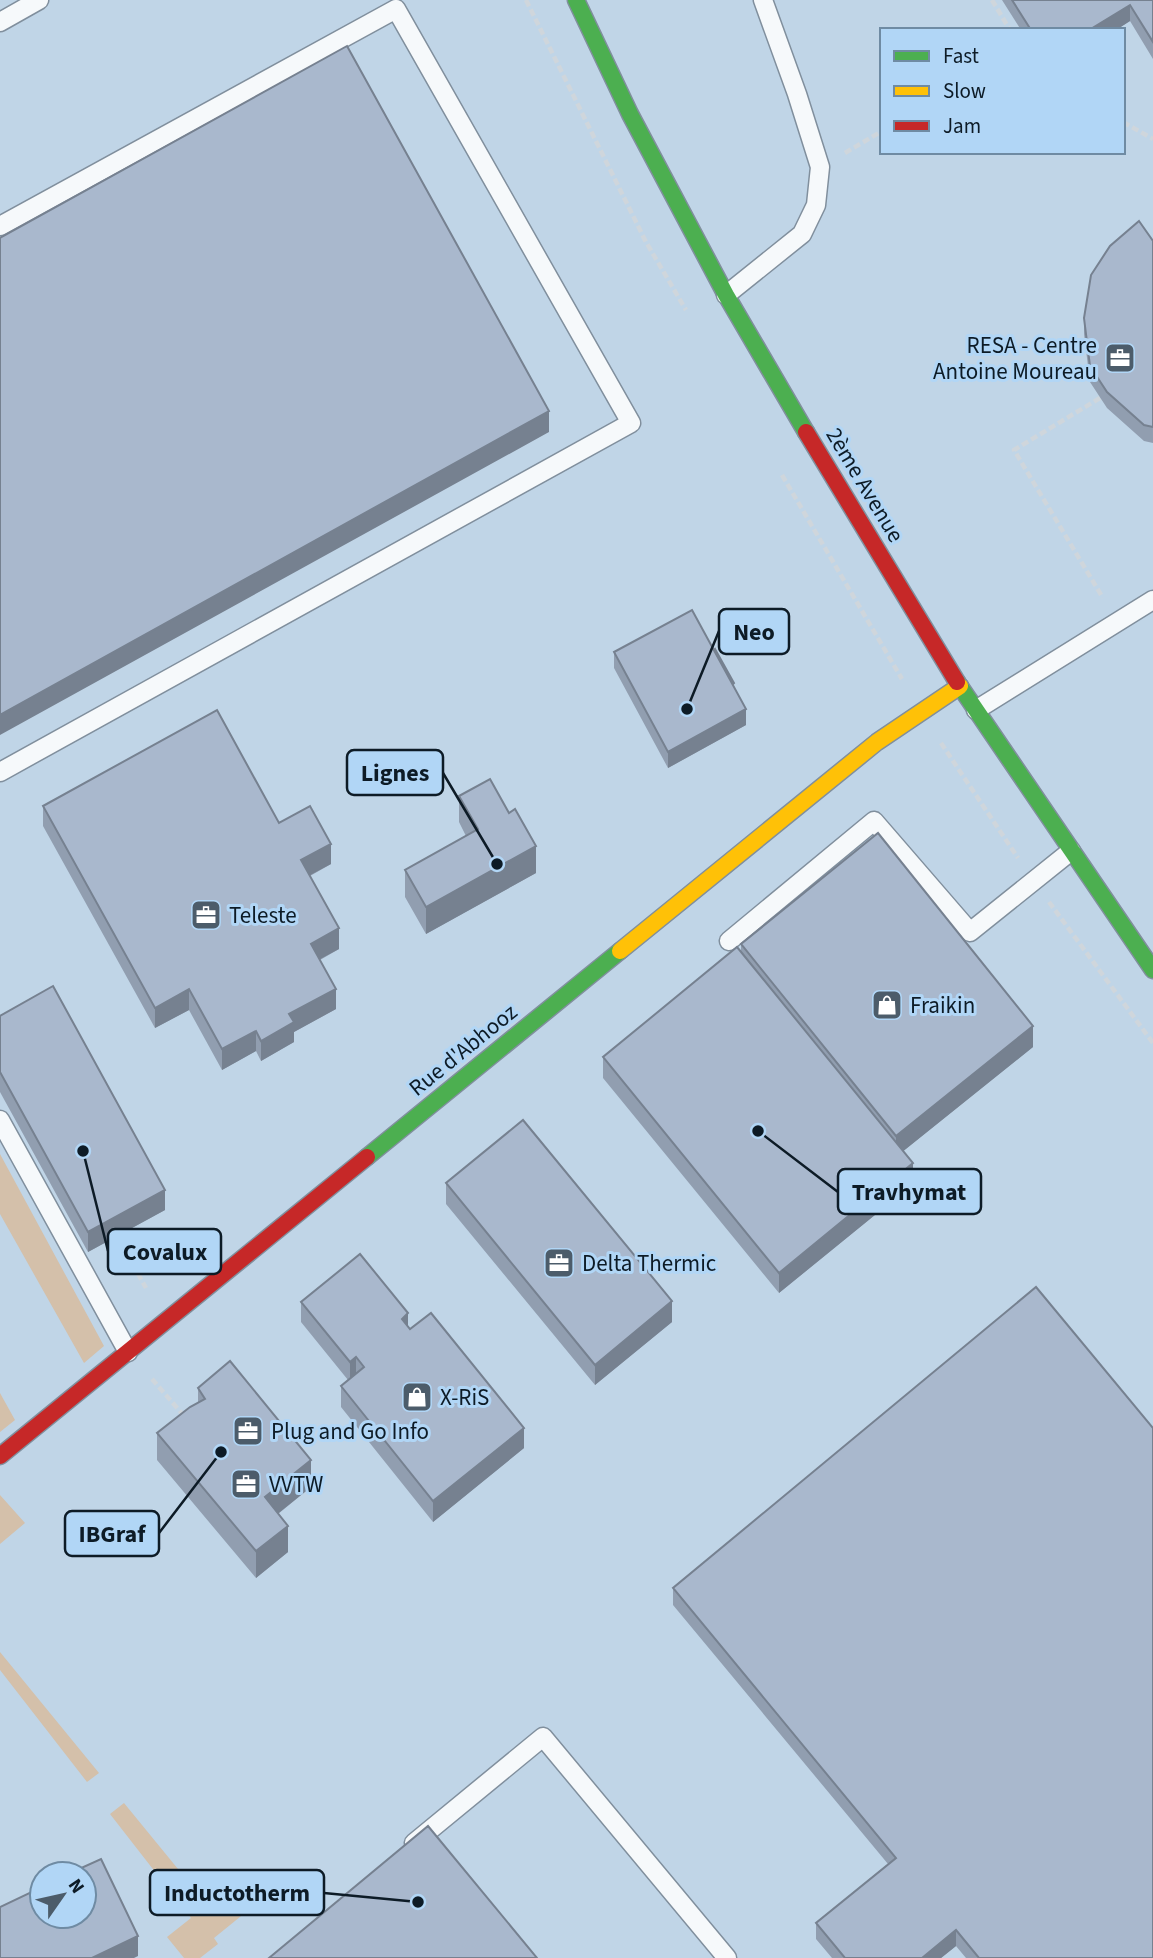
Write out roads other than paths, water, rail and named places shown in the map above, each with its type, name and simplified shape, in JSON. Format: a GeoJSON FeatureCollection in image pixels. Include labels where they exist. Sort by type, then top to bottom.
{"type":"FeatureCollection","features":[{"type":"Feature","properties":{"kind":"street","name":"2ème Avenue"},"geometry":{"type":"LineString","coordinates":[[576,0],[630,114],[726,295],[821,457],[960,686],[1153,971]]}},
{"type":"Feature","properties":{"kind":"street","name":"Rue d'Abhooz"},"geometry":{"type":"LineString","coordinates":[[0,1456],[877,742],[960,686]]}},
{"type":"Feature","properties":{"kind":"lane"},"geometry":{"type":"LineString","coordinates":[[0,22],[39,0]]}},
{"type":"Feature","properties":{"kind":"lane"},"geometry":{"type":"LineString","coordinates":[[726,295],[802,234],[816,205],[820,167],[763,0]]}},
{"type":"Feature","properties":{"kind":"lane"},"geometry":{"type":"LineString","coordinates":[[0,226],[396,9],[631,423],[0,772]]}},
{"type":"Feature","properties":{"kind":"lane"},"geometry":{"type":"LineString","coordinates":[[976,710],[1153,600]]}},
{"type":"Feature","properties":{"kind":"lane"},"geometry":{"type":"LineString","coordinates":[[729,941],[874,821],[970,932],[1071,850]]}},
{"type":"Feature","properties":{"kind":"lane"},"geometry":{"type":"LineString","coordinates":[[0,1120],[128,1352]]}},
{"type":"Feature","properties":{"kind":"lane"},"geometry":{"type":"LineString","coordinates":[[402,1852],[543,1737],[727,1958]]}},
{"type":"Feature","properties":{"kind":"place","name":"RESA - Centre Antoine Moureau"},"geometry":{"type":"Point","coordinates":[1120,358]}},
{"type":"Feature","properties":{"kind":"place","name":"Neo"},"geometry":{"type":"Point","coordinates":[687,709]}},
{"type":"Feature","properties":{"kind":"place","name":"Lignes"},"geometry":{"type":"Point","coordinates":[497,864]}},
{"type":"Feature","properties":{"kind":"place","name":"Teleste"},"geometry":{"type":"Point","coordinates":[206,915]}},
{"type":"Feature","properties":{"kind":"place","name":"Fraikin"},"geometry":{"type":"Point","coordinates":[887,1005]}},
{"type":"Feature","properties":{"kind":"place","name":"Travhymat"},"geometry":{"type":"Point","coordinates":[758,1131]}},
{"type":"Feature","properties":{"kind":"place","name":"Covalux"},"geometry":{"type":"Point","coordinates":[83,1151]}},
{"type":"Feature","properties":{"kind":"place","name":"Delta Thermic"},"geometry":{"type":"Point","coordinates":[559,1263]}},
{"type":"Feature","properties":{"kind":"place","name":"X-RiS"},"geometry":{"type":"Point","coordinates":[417,1397]}},
{"type":"Feature","properties":{"kind":"place","name":"Plug and Go Info"},"geometry":{"type":"Point","coordinates":[248,1431]}},
{"type":"Feature","properties":{"kind":"place","name":"IBGraf"},"geometry":{"type":"Point","coordinates":[221,1452]}},
{"type":"Feature","properties":{"kind":"place","name":"VVTW"},"geometry":{"type":"Point","coordinates":[246,1484]}},
{"type":"Feature","properties":{"kind":"place","name":"Inductotherm"},"geometry":{"type":"Point","coordinates":[418,1902]}}]}
